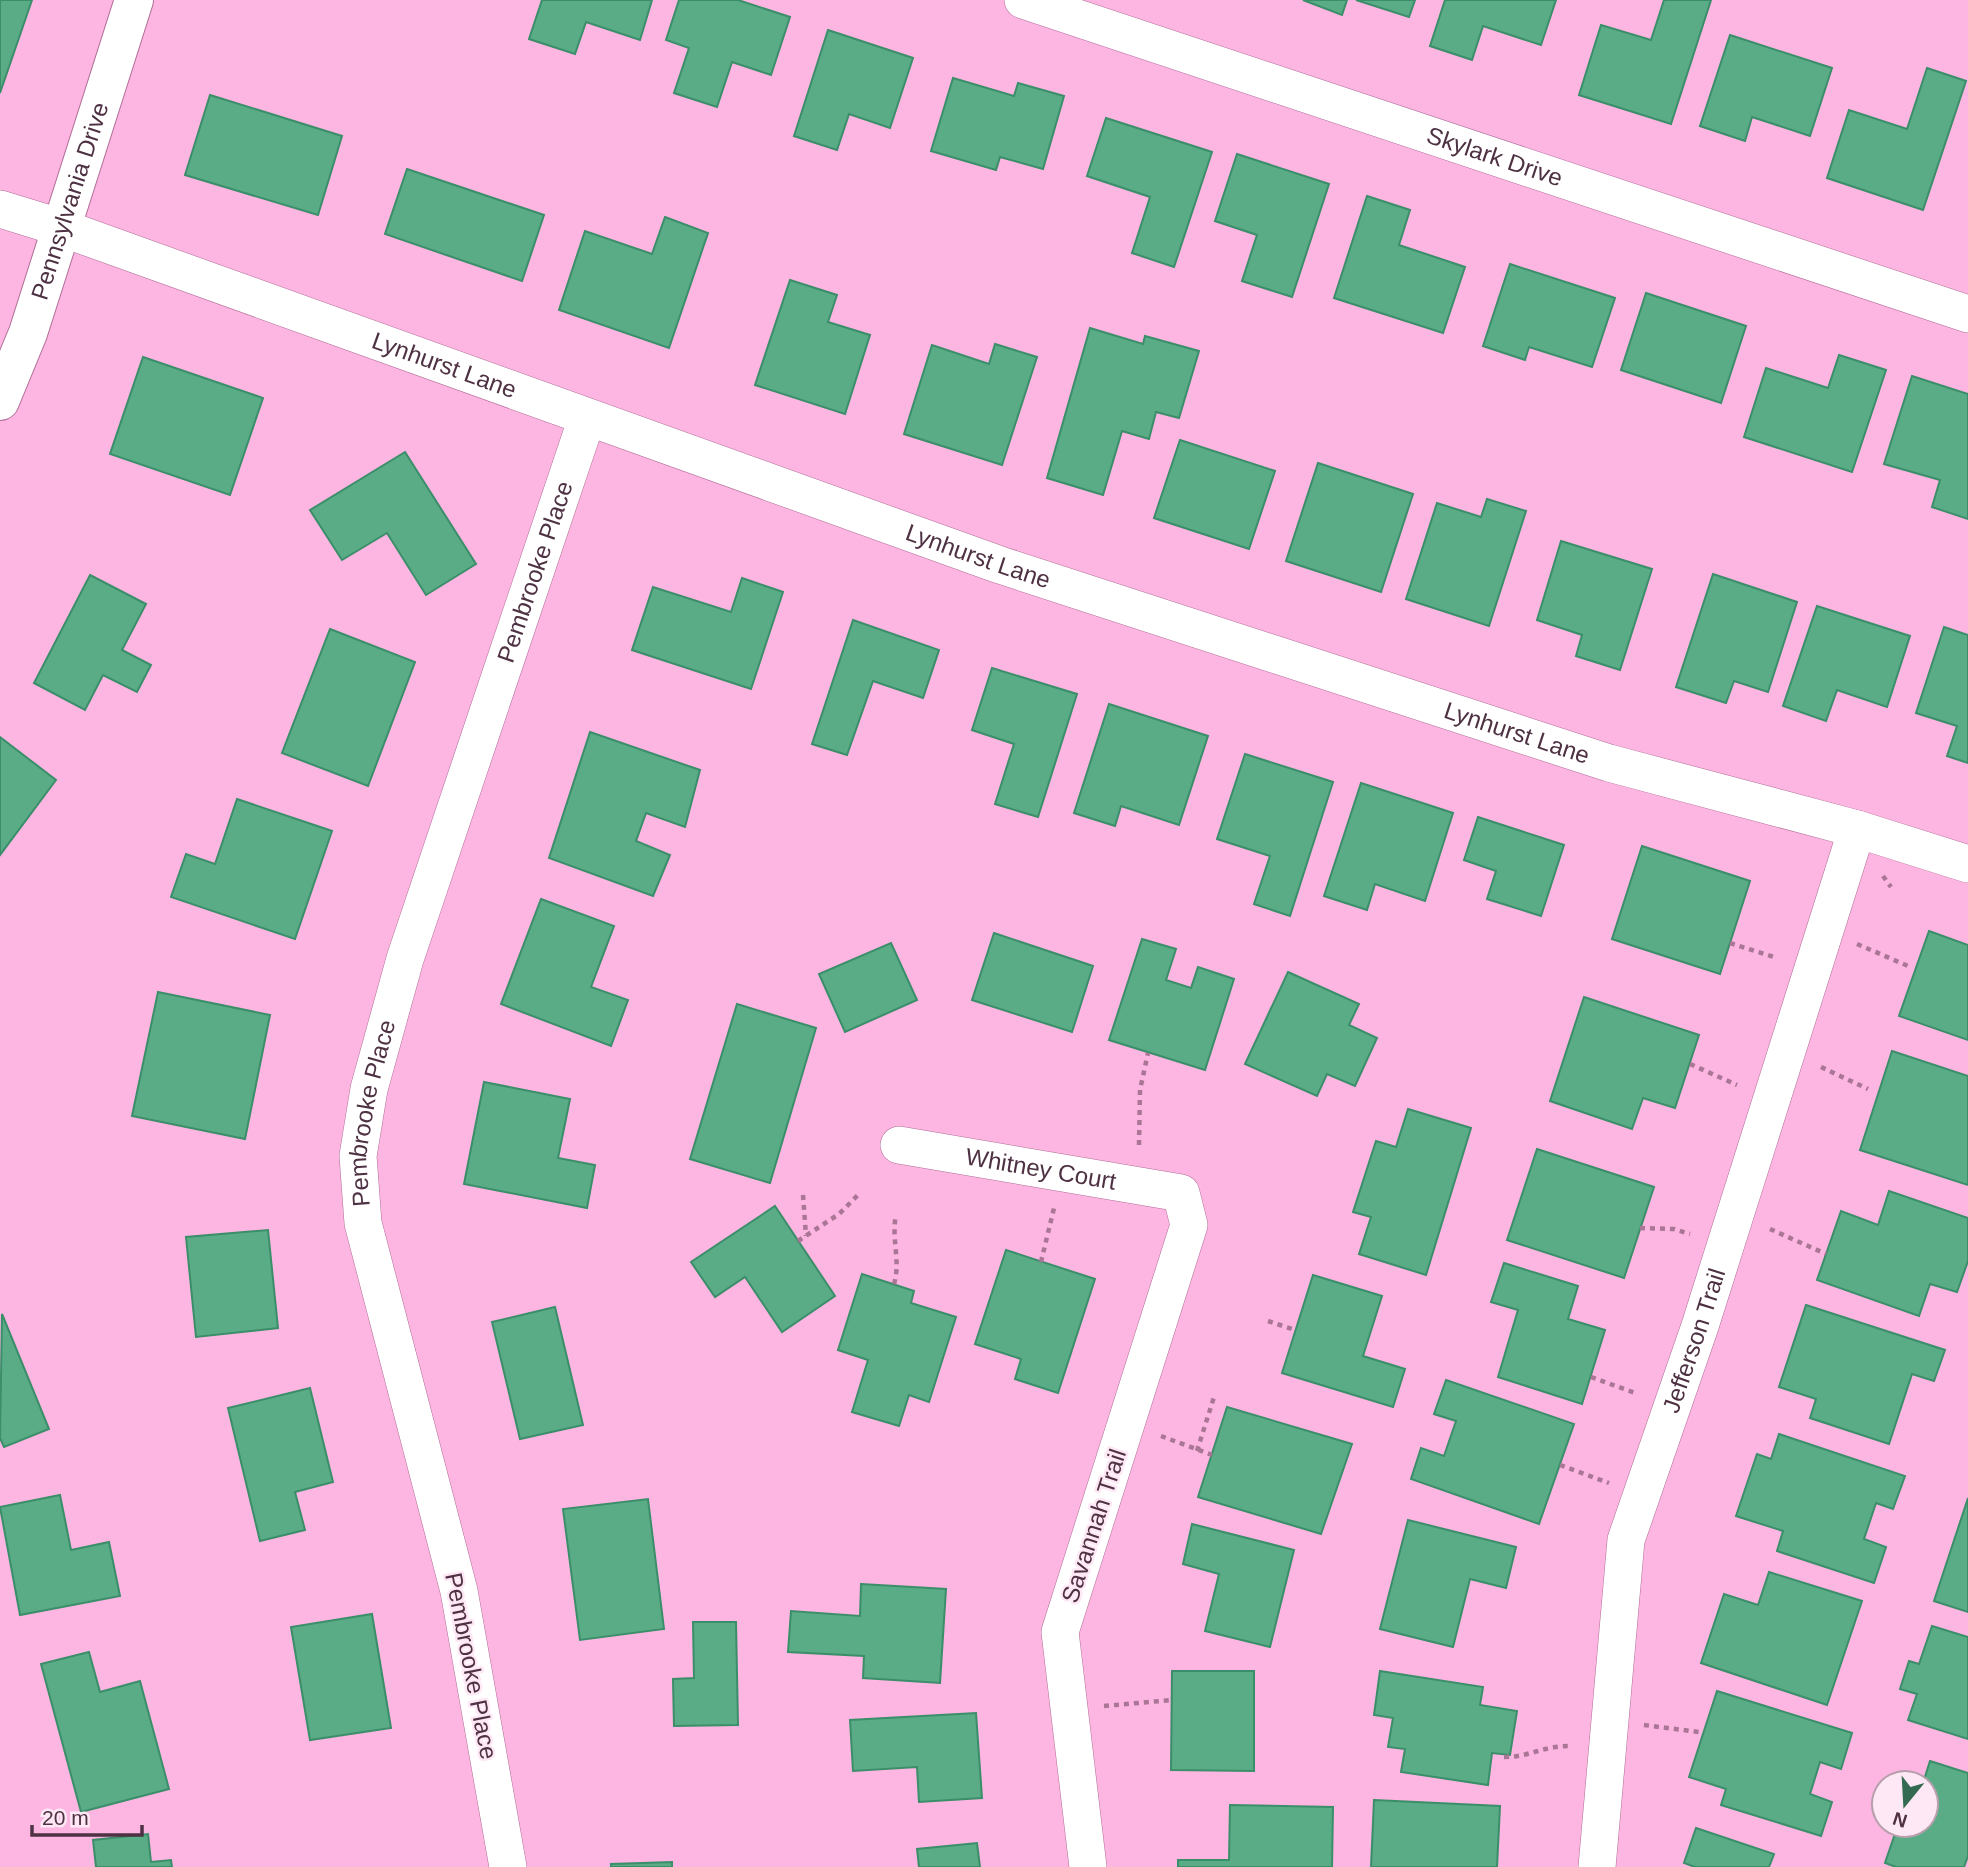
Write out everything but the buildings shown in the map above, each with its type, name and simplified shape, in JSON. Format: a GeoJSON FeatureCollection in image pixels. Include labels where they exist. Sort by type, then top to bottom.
{"type":"FeatureCollection","features":[{"type":"Feature","properties":{"kind":"street","name":"Pennsylvania Drive"},"geometry":{"type":"LineString","coordinates":[[0,401],[28,333],[134,0]]}},
{"type":"Feature","properties":{"kind":"street","name":"Skylark Drive"},"geometry":{"type":"LineString","coordinates":[[1023,0],[1968,314]]}},
{"type":"Feature","properties":{"kind":"street","name":"Lynhurst Lane"},"geometry":{"type":"LineString","coordinates":[[0,209],[62,228],[1000,565],[1583,754],[1857,828],[1968,864]]}},
{"type":"Feature","properties":{"kind":"street","name":"Pembrooke Place"},"geometry":{"type":"LineString","coordinates":[[508,1867],[460,1591],[363,1223],[358,1156],[369,1089],[405,959],[587,418]]}},
{"type":"Feature","properties":{"kind":"street","name":"Jefferson Trail"},"geometry":{"type":"LineString","coordinates":[[1597,1867],[1626,1540],[1700,1326],[1857,828]]}},
{"type":"Feature","properties":{"kind":"street","name":"Whitney Court"},"geometry":{"type":"LineString","coordinates":[[899,1145],[1181,1193]]}},
{"type":"Feature","properties":{"kind":"street","name":"Savannah Trail"},"geometry":{"type":"LineString","coordinates":[[1088,1867],[1060,1632],[1189,1225],[1181,1193]]}},
{"type":"Feature","properties":{"kind":"path"},"geometry":{"type":"LineString","coordinates":[[1883,876],[1891,887]]}},
{"type":"Feature","properties":{"kind":"path"},"geometry":{"type":"LineString","coordinates":[[1846,940],[1908,966]]}},
{"type":"Feature","properties":{"kind":"path"},"geometry":{"type":"LineString","coordinates":[[1730,943],[1785,960]]}},
{"type":"Feature","properties":{"kind":"path"},"geometry":{"type":"LineString","coordinates":[[1139,1145],[1140,1090],[1148,1053]]}},
{"type":"Feature","properties":{"kind":"path"},"geometry":{"type":"LineString","coordinates":[[1690,1064],[1745,1088]]}},
{"type":"Feature","properties":{"kind":"path"},"geometry":{"type":"LineString","coordinates":[[1815,1065],[1868,1089]]}},
{"type":"Feature","properties":{"kind":"path"},"geometry":{"type":"LineString","coordinates":[[803,1195],[806,1236]]}},
{"type":"Feature","properties":{"kind":"path"},"geometry":{"type":"LineString","coordinates":[[798,1241],[839,1214],[858,1195]]}},
{"type":"Feature","properties":{"kind":"path"},"geometry":{"type":"LineString","coordinates":[[1041,1262],[1056,1196]]}},
{"type":"Feature","properties":{"kind":"path"},"geometry":{"type":"LineString","coordinates":[[894,1284],[898,1272],[893,1228],[896,1215]]}},
{"type":"Feature","properties":{"kind":"path"},"geometry":{"type":"LineString","coordinates":[[1763,1227],[1826,1254]]}},
{"type":"Feature","properties":{"kind":"path"},"geometry":{"type":"LineString","coordinates":[[1640,1228],[1674,1229],[1698,1236]]}},
{"type":"Feature","properties":{"kind":"path"},"geometry":{"type":"LineString","coordinates":[[1268,1321],[1295,1330]]}},
{"type":"Feature","properties":{"kind":"path"},"geometry":{"type":"LineString","coordinates":[[1591,1377],[1646,1396]]}},
{"type":"Feature","properties":{"kind":"path"},"geometry":{"type":"LineString","coordinates":[[1197,1451],[1214,1397]]}},
{"type":"Feature","properties":{"kind":"path"},"geometry":{"type":"LineString","coordinates":[[1151,1434],[1212,1455]]}},
{"type":"Feature","properties":{"kind":"path"},"geometry":{"type":"LineString","coordinates":[[1560,1465],[1616,1486]]}},
{"type":"Feature","properties":{"kind":"path"},"geometry":{"type":"LineString","coordinates":[[1104,1706],[1172,1700]]}},
{"type":"Feature","properties":{"kind":"path"},"geometry":{"type":"LineString","coordinates":[[1638,1725],[1699,1732]]}},
{"type":"Feature","properties":{"kind":"path"},"geometry":{"type":"LineString","coordinates":[[1504,1757],[1521,1757],[1553,1745],[1579,1747]]}}]}
